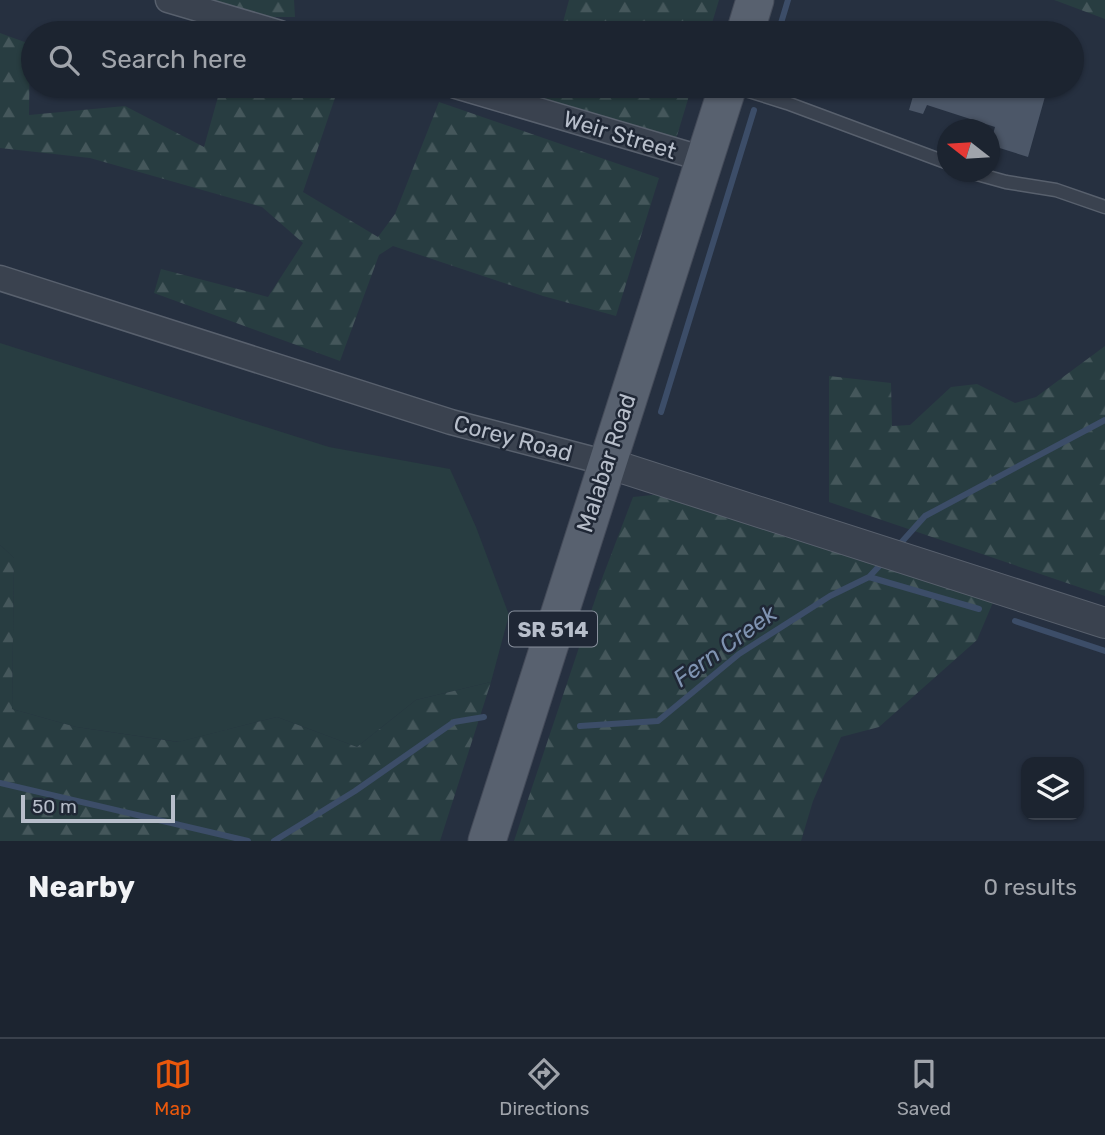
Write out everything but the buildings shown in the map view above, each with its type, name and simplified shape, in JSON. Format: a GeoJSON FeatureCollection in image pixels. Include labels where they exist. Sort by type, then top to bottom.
{"type":"FeatureCollection","features":[{"type":"Feature","properties":{"kind":"main road"},"geometry":{"type":"LineString","coordinates":[[749,21],[755,0]]}},
{"type":"Feature","properties":{"kind":"main road","name":"Malabar Road"},"geometry":{"type":"LineString","coordinates":[[486,841],[726,98]]}},
{"type":"Feature","properties":{"kind":"street"},"geometry":{"type":"LineString","coordinates":[[168,0],[239,21]]}},
{"type":"Feature","properties":{"kind":"street","name":"Weir Street"},"geometry":{"type":"LineString","coordinates":[[497,98],[704,159]]}},
{"type":"Feature","properties":{"kind":"street","name":"Corey Road"},"geometry":{"type":"LineString","coordinates":[[0,278],[451,422],[607,463],[1105,624]]}},
{"type":"Feature","properties":{"kind":"lane"},"geometry":{"type":"LineString","coordinates":[[770,98],[937,159]]}},
{"type":"Feature","properties":{"kind":"lane"},"geometry":{"type":"LineString","coordinates":[[1000,180],[1056,190],[1105,207]]}},
{"type":"Feature","properties":{"kind":"green space"},"geometry":{"type":"Polygon","coordinates":[[[203,0],[294,0],[295,17],[256,17],[203,0]]]}},
{"type":"Feature","properties":{"kind":"green space"},"geometry":{"type":"Polygon","coordinates":[[[569,0],[719,0],[713,21],[563,21],[569,0]]]}},
{"type":"Feature","properties":{"kind":"green space"},"geometry":{"type":"Polygon","coordinates":[[[1054,0],[1105,0],[1105,19],[1057,1],[1054,0]]]}},
{"type":"Feature","properties":{"kind":"green space"},"geometry":{"type":"Polygon","coordinates":[[[0,33],[21,41],[21,98],[29,98],[29,115],[125,106],[204,147],[218,98],[335,98],[303,192],[378,237],[395,214],[439,102],[659,178],[616,316],[543,296],[393,246],[379,255],[340,361],[154,293],[161,269],[268,297],[303,243],[262,207],[90,158],[0,148],[0,33]]]}},
{"type":"Feature","properties":{"kind":"green space"},"geometry":{"type":"Polygon","coordinates":[[[543,98],[688,98],[676,139],[541,107],[543,98]]]}},
{"type":"Feature","properties":{"kind":"green space"},"geometry":{"type":"Polygon","coordinates":[[[0,343],[329,447],[450,469],[476,527],[509,615],[491,682],[416,700],[357,747],[277,717],[179,742],[76,727],[12,709],[14,558],[0,545],[0,343]]]}},
{"type":"Feature","properties":{"kind":"green space"},"geometry":{"type":"Polygon","coordinates":[[[1105,346],[1105,596],[829,502],[829,376],[891,383],[892,426],[910,425],[951,387],[977,384],[1015,403],[1036,397],[1105,346]]]}},
{"type":"Feature","properties":{"kind":"green space"},"geometry":{"type":"Polygon","coordinates":[[[662,494],[994,600],[977,640],[879,727],[841,737],[813,801],[801,841],[514,841],[603,576],[633,497],[662,494]]]}},
{"type":"Feature","properties":{"kind":"green space"},"geometry":{"type":"Polygon","coordinates":[[[0,545],[14,558],[12,709],[76,727],[178,742],[277,717],[357,747],[416,700],[491,682],[440,841],[0,841],[0,545]]]}},
{"type":"Feature","properties":{"kind":"waterway"},"geometry":{"type":"LineString","coordinates":[[782,21],[788,0]]}},
{"type":"Feature","properties":{"kind":"waterway"},"geometry":{"type":"LineString","coordinates":[[661,412],[754,110]]}},
{"type":"Feature","properties":{"kind":"waterway","name":"Fern Creek"},"geometry":{"type":"LineString","coordinates":[[899,545],[925,516],[1105,420]]}},
{"type":"Feature","properties":{"kind":"waterway","name":"Fern Creek"},"geometry":{"type":"LineString","coordinates":[[580,726],[658,721],[739,654],[830,596],[869,577],[882,563]]}},
{"type":"Feature","properties":{"kind":"waterway"},"geometry":{"type":"LineString","coordinates":[[869,577],[979,609]]}},
{"type":"Feature","properties":{"kind":"waterway"},"geometry":{"type":"LineString","coordinates":[[1015,621],[1105,651]]}},
{"type":"Feature","properties":{"kind":"waterway","name":"Fern Creek"},"geometry":{"type":"LineString","coordinates":[[274,841],[355,791],[454,722],[484,717]]}},
{"type":"Feature","properties":{"kind":"waterway","name":"Fern Creek"},"geometry":{"type":"LineString","coordinates":[[0,783],[248,841]]}}]}
